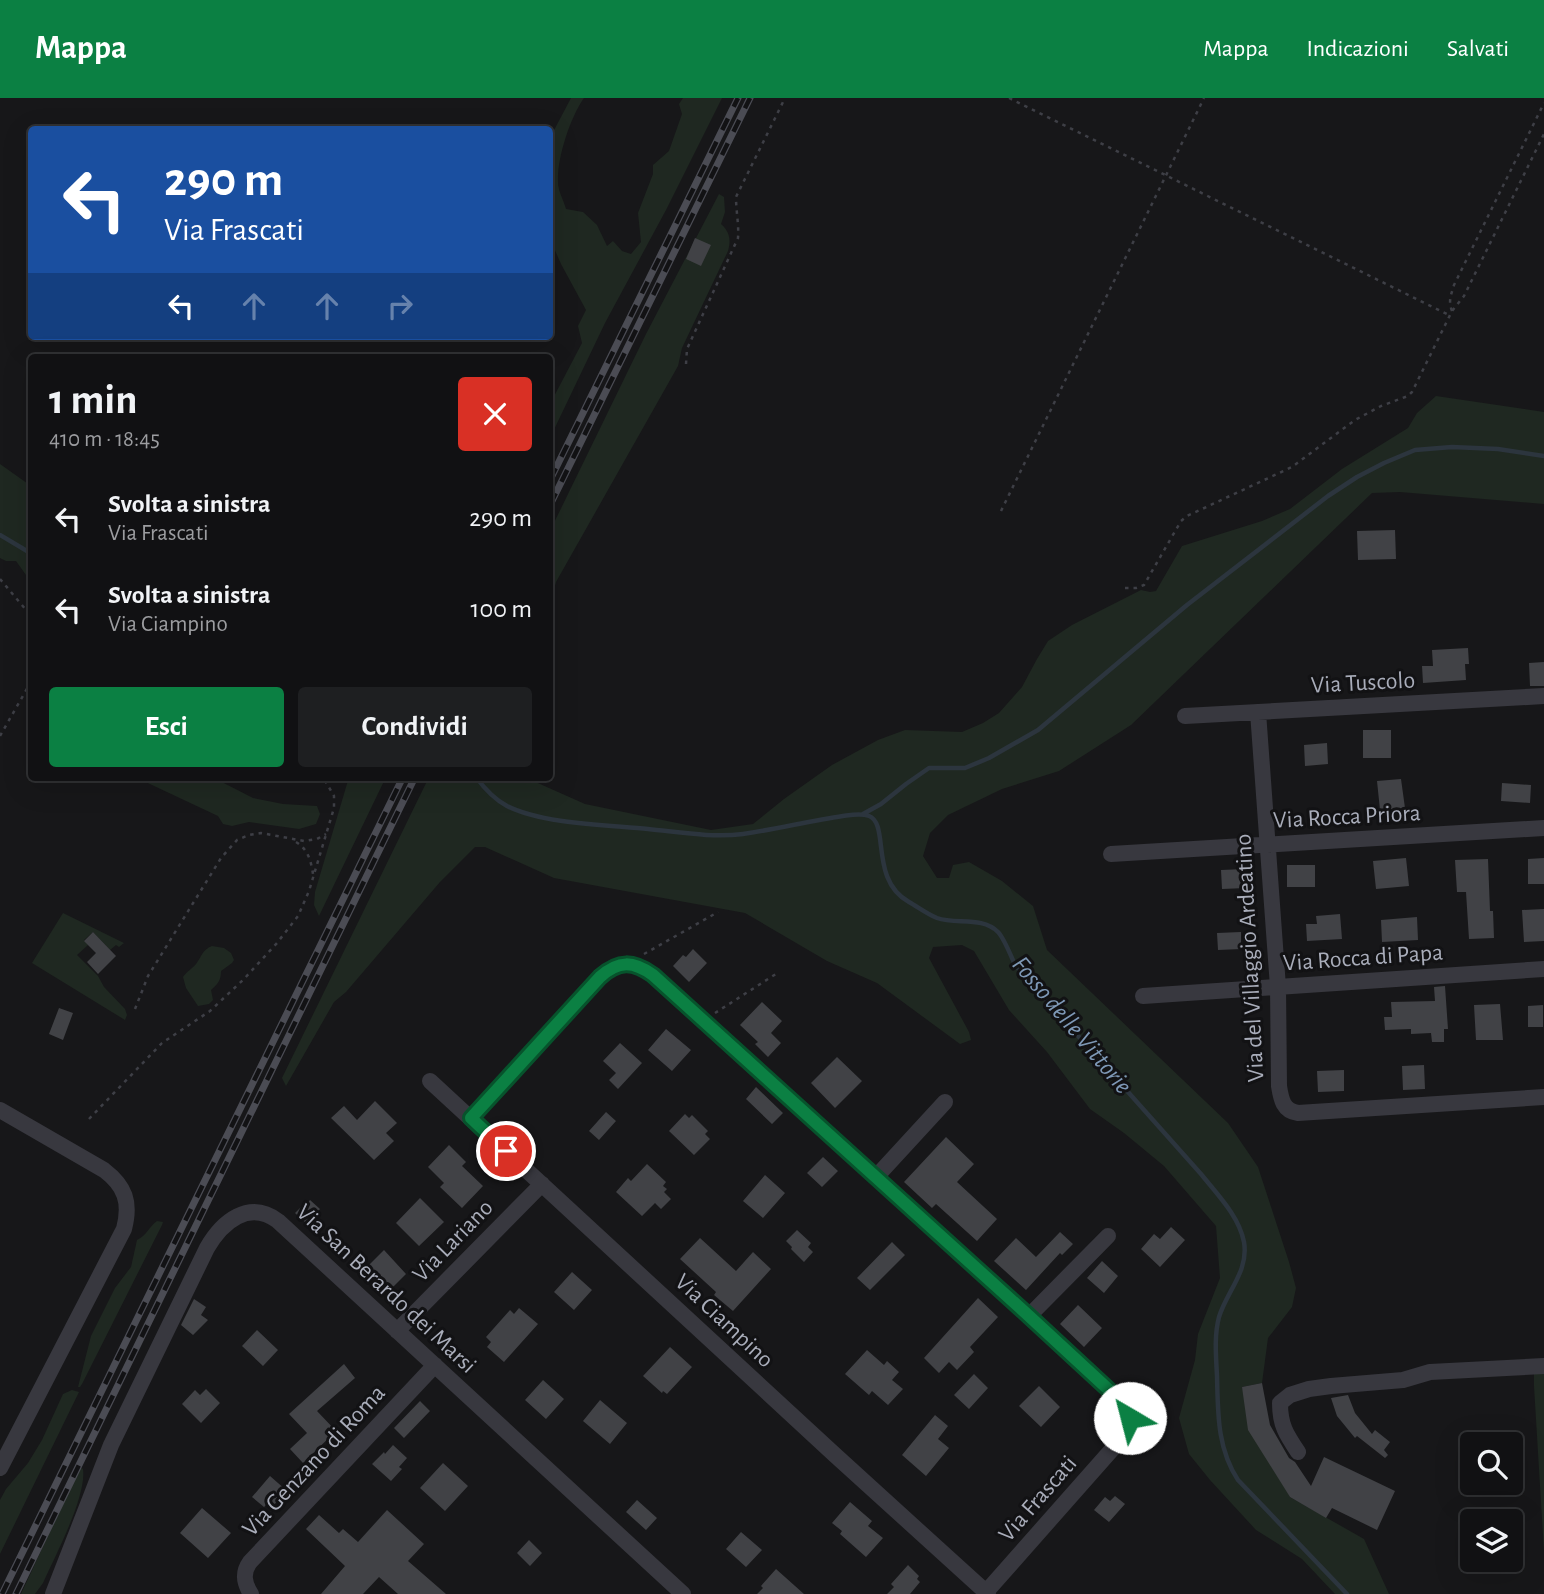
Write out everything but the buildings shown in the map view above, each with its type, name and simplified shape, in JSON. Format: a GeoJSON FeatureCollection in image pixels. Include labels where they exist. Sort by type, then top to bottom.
{"type":"FeatureCollection","features":[{"type":"Feature","properties":{"kind":"street","name":"Via Tuscolo"},"geometry":{"type":"LineString","coordinates":[[1185,716],[1544,696]]}},
{"type":"Feature","properties":{"kind":"street","name":"Via del Villaggio Ardeatino"},"geometry":{"type":"LineString","coordinates":[[1258,712],[1278,987],[1279,1086],[1286,1108],[1298,1112],[1544,1097]]}},
{"type":"Feature","properties":{"kind":"street","name":"Via Rocca Priora"},"geometry":{"type":"LineString","coordinates":[[1111,854],[1544,828]]}},
{"type":"Feature","properties":{"kind":"street","name":"Via Frascati"},"geometry":{"type":"LineString","coordinates":[[625,964],[636,965],[653,975],[704,1020],[1029,1316],[1122,1402],[1129,1413],[1130,1423],[1122,1437],[987,1593]]}},
{"type":"Feature","properties":{"kind":"street"},"geometry":{"type":"LineString","coordinates":[[471,1118],[600,977],[608,970],[625,964]]}},
{"type":"Feature","properties":{"kind":"street","name":"Via Rocca di Papa"},"geometry":{"type":"LineString","coordinates":[[1143,996],[1544,969]]}},
{"type":"Feature","properties":{"kind":"street","name":"Via Ciampino"},"geometry":{"type":"LineString","coordinates":[[430,1081],[987,1593]]}},
{"type":"Feature","properties":{"kind":"street"},"geometry":{"type":"LineString","coordinates":[[876,1177],[945,1102]]}},
{"type":"Feature","properties":{"kind":"street"},"geometry":{"type":"LineString","coordinates":[[0,1110],[104,1170],[122,1189],[127,1207],[124,1228],[0,1468]]}},
{"type":"Feature","properties":{"kind":"street","name":"Via Lariano"},"geometry":{"type":"LineString","coordinates":[[397,1331],[542,1184]]}},
{"type":"Feature","properties":{"kind":"street","name":"Via San Berardo dei Marsi"},"geometry":{"type":"LineString","coordinates":[[53,1594],[121,1423],[207,1248],[231,1220],[243,1213],[254,1212],[274,1217],[683,1594]]}},
{"type":"Feature","properties":{"kind":"street"},"geometry":{"type":"LineString","coordinates":[[1029,1316],[1108,1236]]}},
{"type":"Feature","properties":{"kind":"street","name":"Via Genzano di Roma"},"geometry":{"type":"LineString","coordinates":[[251,1594],[244,1578],[250,1562],[435,1366]]}},
{"type":"Feature","properties":{"kind":"street"},"geometry":{"type":"LineString","coordinates":[[1298,1452],[1283,1429],[1280,1413],[1280,1403],[1290,1395],[1308,1389],[1403,1380],[1430,1372],[1544,1366]]}},
{"type":"Feature","properties":{"kind":"path"},"geometry":{"type":"LineString","coordinates":[[686,364],[690,340],[738,238],[736,197],[785,98]]}},
{"type":"Feature","properties":{"kind":"path"},"geometry":{"type":"LineString","coordinates":[[1010,98],[1451,313]]}},
{"type":"Feature","properties":{"kind":"path"},"geometry":{"type":"LineString","coordinates":[[1001,511],[1204,98]]}},
{"type":"Feature","properties":{"kind":"path"},"geometry":{"type":"LineString","coordinates":[[1451,313],[1449,305],[1454,285],[1544,103]]}},
{"type":"Feature","properties":{"kind":"path"},"geometry":{"type":"LineString","coordinates":[[1125,588],[1144,585],[1181,521],[1187,516],[1292,467],[1354,420],[1381,405],[1408,396],[1451,313],[1464,296],[1544,134]]}},
{"type":"Feature","properties":{"kind":"path"},"geometry":{"type":"LineString","coordinates":[[0,579],[28,612]]}},
{"type":"Feature","properties":{"kind":"path"},"geometry":{"type":"LineString","coordinates":[[0,736],[28,687]]}},
{"type":"Feature","properties":{"kind":"path"},"geometry":{"type":"LineString","coordinates":[[89,1119],[162,1042],[209,1011],[244,979],[298,916],[334,808],[334,796],[325,781]]}},
{"type":"Feature","properties":{"kind":"path"},"geometry":{"type":"LineString","coordinates":[[135,1009],[148,976],[229,846],[237,839],[261,833],[304,841],[327,834]]}},
{"type":"Feature","properties":{"kind":"path"},"geometry":{"type":"LineString","coordinates":[[293,840],[308,854],[313,877]]}},
{"type":"Feature","properties":{"kind":"path"},"geometry":{"type":"LineString","coordinates":[[625,964],[718,912]]}},
{"type":"Feature","properties":{"kind":"path"},"geometry":{"type":"LineString","coordinates":[[704,1020],[779,972]]}},
{"type":"Feature","properties":{"kind":"shaded area"},"geometry":{"type":"Polygon","coordinates":[[[571,98],[584,98],[569,127],[562,150],[558,185],[566,209],[583,212],[597,225],[607,246],[613,241],[622,251],[631,254],[641,242],[638,213],[653,174],[653,165],[669,151],[682,114],[679,104],[683,98],[722,98],[605,323],[553,432],[553,398],[582,343],[578,326],[586,310],[553,246],[553,132],[571,98]]]}},
{"type":"Feature","properties":{"kind":"shaded area"},"geometry":{"type":"Polygon","coordinates":[[[719,194],[724,197],[725,212],[721,224],[729,236],[728,251],[682,348],[678,366],[556,582],[553,593],[553,525],[646,334],[719,194]]]}},
{"type":"Feature","properties":{"kind":"shaded area"},"geometry":{"type":"Polygon","coordinates":[[[1436,396],[1544,412],[1544,504],[1400,492],[1372,493],[1131,725],[1059,771],[1002,789],[948,815],[930,833],[923,856],[937,878],[949,878],[953,865],[969,862],[1002,881],[1033,906],[1047,950],[1228,1123],[1258,1167],[1296,1288],[1292,1307],[1268,1338],[1262,1383],[1242,1387],[1290,1497],[1364,1539],[1389,1594],[1335,1594],[1302,1559],[1256,1530],[1189,1454],[1179,1418],[1195,1360],[1198,1334],[1220,1278],[1216,1226],[1164,1166],[1090,1109],[1047,1052],[1009,1010],[974,951],[962,945],[933,947],[929,958],[969,1032],[971,1040],[960,1044],[877,983],[827,961],[745,913],[554,878],[485,847],[475,847],[440,882],[346,992],[334,1002],[286,1086],[282,1078],[427,781],[533,781],[585,804],[711,830],[753,824],[832,765],[878,740],[905,730],[962,732],[983,723],[999,713],[1022,687],[1048,641],[1072,625],[1141,590],[1156,591],[1182,546],[1262,521],[1290,509],[1342,469],[1408,428],[1417,413],[1436,396]]]}},
{"type":"Feature","properties":{"kind":"shaded area"},"geometry":{"type":"Polygon","coordinates":[[[0,464],[28,484],[28,581],[16,561],[0,558],[0,464]]]}},
{"type":"Feature","properties":{"kind":"shaded area"},"geometry":{"type":"Polygon","coordinates":[[[144,781],[220,781],[253,798],[283,804],[317,806],[320,814],[316,824],[299,829],[249,822],[232,826],[223,824],[218,816],[144,781]]]}},
{"type":"Feature","properties":{"kind":"shaded area"},"geometry":{"type":"Polygon","coordinates":[[[348,781],[384,781],[319,916],[314,905],[315,892],[348,781]]]}},
{"type":"Feature","properties":{"kind":"shaded area"},"geometry":{"type":"Polygon","coordinates":[[[63,913],[124,943],[110,950],[93,932],[84,940],[88,945],[77,955],[125,1009],[125,1020],[32,963],[63,913]]]}},
{"type":"Feature","properties":{"kind":"shaded area"},"geometry":{"type":"Polygon","coordinates":[[[212,946],[224,948],[231,953],[234,960],[221,971],[219,982],[211,990],[213,1000],[209,1004],[198,1006],[186,988],[183,977],[204,951],[212,946]]]}},
{"type":"Feature","properties":{"kind":"shaded area"},"geometry":{"type":"Polygon","coordinates":[[[157,1221],[163,1222],[162,1225],[82,1384],[78,1387],[91,1336],[115,1288],[131,1267],[137,1240],[157,1221]]]}},
{"type":"Feature","properties":{"kind":"shaded area"},"geometry":{"type":"Polygon","coordinates":[[[1544,1372],[1544,1552],[1534,1374],[1544,1372]]]}},
{"type":"Feature","properties":{"kind":"shaded area"},"geometry":{"type":"Polygon","coordinates":[[[72,1390],[79,1392],[0,1554],[0,1500],[42,1440],[63,1394],[72,1390]]]}},
{"type":"Feature","properties":{"kind":"shaded area"},"geometry":{"type":"Polygon","coordinates":[[[80,1467],[83,1469],[83,1481],[80,1494],[55,1558],[35,1594],[21,1594],[80,1467]]]}},
{"type":"Feature","properties":{"kind":"waterway"},"geometry":{"type":"LineString","coordinates":[[863,814],[929,768],[965,768],[989,758],[1038,730],[1187,605],[1328,496],[1357,477],[1415,450],[1452,447],[1498,449],[1544,456]]}},
{"type":"Feature","properties":{"kind":"waterway","name":"Fosso delle Vittorie"},"geometry":{"type":"LineString","coordinates":[[0,535],[28,552]]}},
{"type":"Feature","properties":{"kind":"waterway","name":"Fosso delle Vittorie"},"geometry":{"type":"LineString","coordinates":[[479,781],[507,806],[538,817],[695,834],[731,835],[843,816],[869,816],[875,821],[884,867],[897,892],[937,918],[977,922],[998,932],[1015,965],[1201,1174],[1237,1223],[1245,1252],[1240,1272],[1217,1324],[1216,1354],[1222,1443],[1238,1480],[1347,1594]]}},
{"type":"Feature","properties":{"kind":"railway"},"geometry":{"type":"LineString","coordinates":[[553,474],[738,98]]}},
{"type":"Feature","properties":{"kind":"railway"},"geometry":{"type":"LineString","coordinates":[[553,499],[750,98]]}},
{"type":"Feature","properties":{"kind":"railway"},"geometry":{"type":"LineString","coordinates":[[2,1594],[401,781]]}},
{"type":"Feature","properties":{"kind":"railway"},"geometry":{"type":"LineString","coordinates":[[16,1594],[413,781]]}},
{"type":"Feature","properties":{"kind":"route"},"geometry":{"type":"LineString","coordinates":[[506,1151],[471,1118],[600,977],[617,966],[636,965],[653,975],[1049,1335],[1122,1402],[1130,1418]]}}]}
